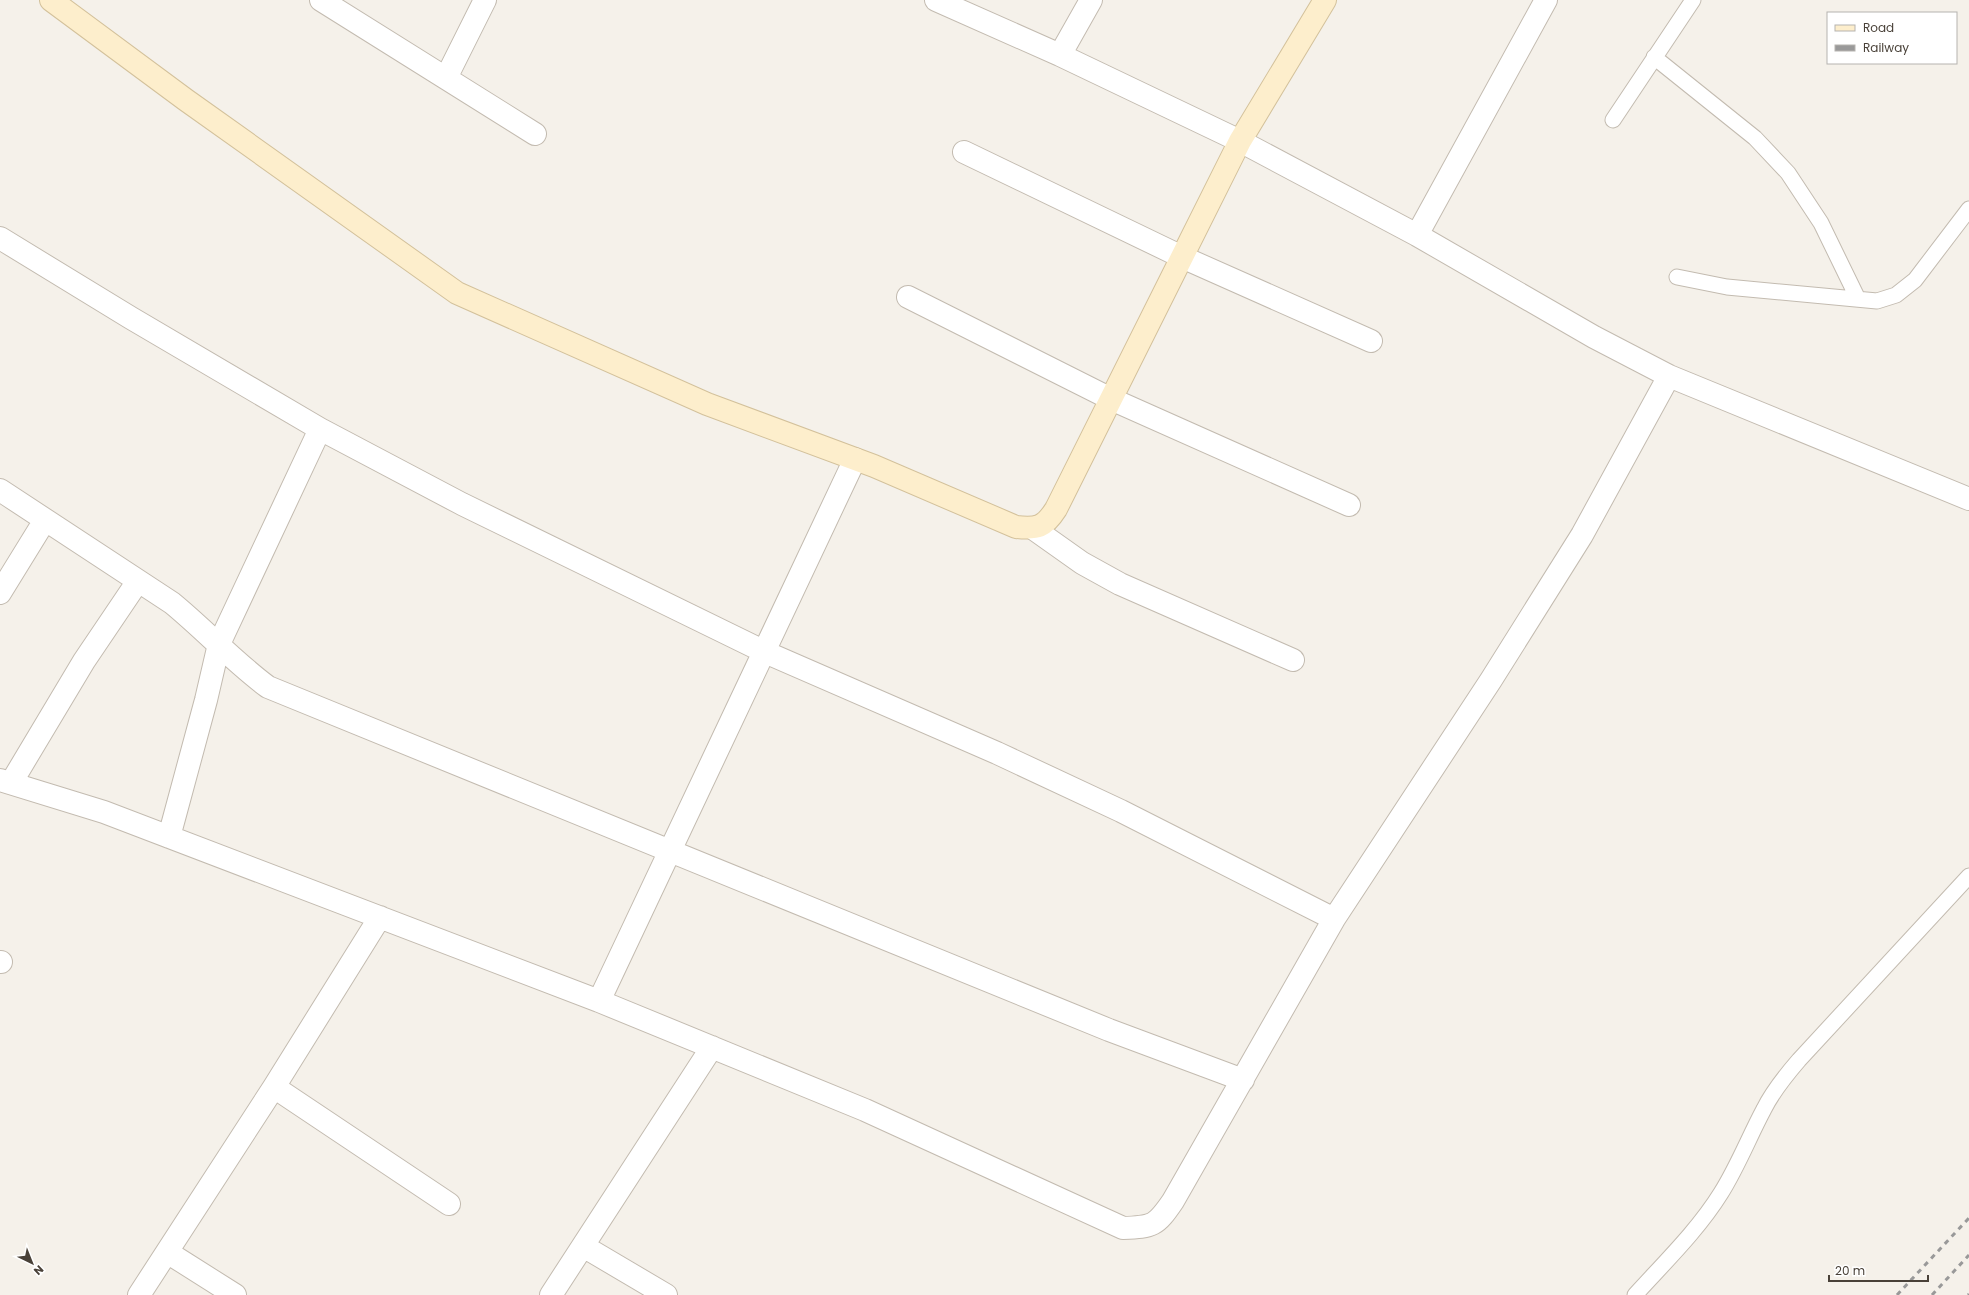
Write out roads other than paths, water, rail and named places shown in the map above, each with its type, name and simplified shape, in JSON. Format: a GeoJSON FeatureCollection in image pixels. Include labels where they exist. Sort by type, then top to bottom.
{"type":"FeatureCollection","features":[{"type":"Feature","properties":{"kind":"street"},"geometry":{"type":"LineString","coordinates":[[51,0],[225,128],[457,293],[707,404],[855,459],[1016,526],[1034,529],[1082,563],[1120,584],[1293,660]]}},
{"type":"Feature","properties":{"kind":"street"},"geometry":{"type":"LineString","coordinates":[[321,0],[535,134]]}},
{"type":"Feature","properties":{"kind":"street"},"geometry":{"type":"LineString","coordinates":[[446,78],[486,0]]}},
{"type":"Feature","properties":{"kind":"street"},"geometry":{"type":"LineString","coordinates":[[936,0],[1060,55],[1240,141],[1417,235],[1594,337],[1670,376],[1969,499]]}},
{"type":"Feature","properties":{"kind":"street"},"geometry":{"type":"LineString","coordinates":[[1060,55],[1091,0]]}},
{"type":"Feature","properties":{"kind":"street"},"geometry":{"type":"LineString","coordinates":[[1034,529],[1048,521],[1056,509],[1240,141],[1325,0]]}},
{"type":"Feature","properties":{"kind":"street"},"geometry":{"type":"LineString","coordinates":[[1417,235],[1546,0]]}},
{"type":"Feature","properties":{"kind":"street"},"geometry":{"type":"LineString","coordinates":[[964,152],[1182,258],[1371,341]]}},
{"type":"Feature","properties":{"kind":"street"},"geometry":{"type":"LineString","coordinates":[[0,238],[131,318],[320,429],[462,504],[765,652],[997,753],[1121,811],[1334,919]]}},
{"type":"Feature","properties":{"kind":"street"},"geometry":{"type":"LineString","coordinates":[[908,297],[1111,399],[1349,505]]}},
{"type":"Feature","properties":{"kind":"street"},"geometry":{"type":"LineString","coordinates":[[138,581],[5,782],[104,812],[380,916],[599,1001],[865,1110],[1123,1228],[1144,1228],[1161,1220],[1243,1080],[1334,919],[1487,686],[1582,535],[1670,376]]}},
{"type":"Feature","properties":{"kind":"street"},"geometry":{"type":"LineString","coordinates":[[169,837],[206,700],[219,644],[320,429]]}},
{"type":"Feature","properties":{"kind":"street"},"geometry":{"type":"LineString","coordinates":[[599,1001],[855,459]]}},
{"type":"Feature","properties":{"kind":"street"},"geometry":{"type":"LineString","coordinates":[[0,490],[172,603],[219,644],[246,671],[268,687],[1102,1027],[1243,1080]]}},
{"type":"Feature","properties":{"kind":"street"},"geometry":{"type":"LineString","coordinates":[[0,593],[45,520]]}},
{"type":"Feature","properties":{"kind":"street"},"geometry":{"type":"LineString","coordinates":[[139,1295],[274,1087],[380,916]]}},
{"type":"Feature","properties":{"kind":"street"},"geometry":{"type":"LineString","coordinates":[[551,1295],[712,1047]]}},
{"type":"Feature","properties":{"kind":"street"},"geometry":{"type":"LineString","coordinates":[[274,1087],[450,1204]]}},
{"type":"Feature","properties":{"kind":"street"},"geometry":{"type":"LineString","coordinates":[[583,1246],[666,1295]]}},
{"type":"Feature","properties":{"kind":"street"},"geometry":{"type":"LineString","coordinates":[[167,1252],[235,1295]]}},
{"type":"Feature","properties":{"kind":"lane"},"geometry":{"type":"LineString","coordinates":[[1613,120],[1693,0]]}},
{"type":"Feature","properties":{"kind":"lane"},"geometry":{"type":"LineString","coordinates":[[1654,57],[1755,138],[1788,173],[1821,223],[1858,299]]}},
{"type":"Feature","properties":{"kind":"lane"},"geometry":{"type":"LineString","coordinates":[[1677,277],[1727,287],[1878,301],[1896,295],[1915,280],[1969,209]]}},
{"type":"Feature","properties":{"kind":"lane"},"geometry":{"type":"LineString","coordinates":[[1636,1295],[1690,1234],[1721,1194],[1745,1150],[1764,1108],[1780,1084],[1799,1060],[1969,876]]}},
{"type":"Feature","properties":{"kind":"railway"},"geometry":{"type":"LineString","coordinates":[[1897,1295],[1969,1218]]}},
{"type":"Feature","properties":{"kind":"railway"},"geometry":{"type":"LineString","coordinates":[[1932,1295],[1969,1255]]}}]}
